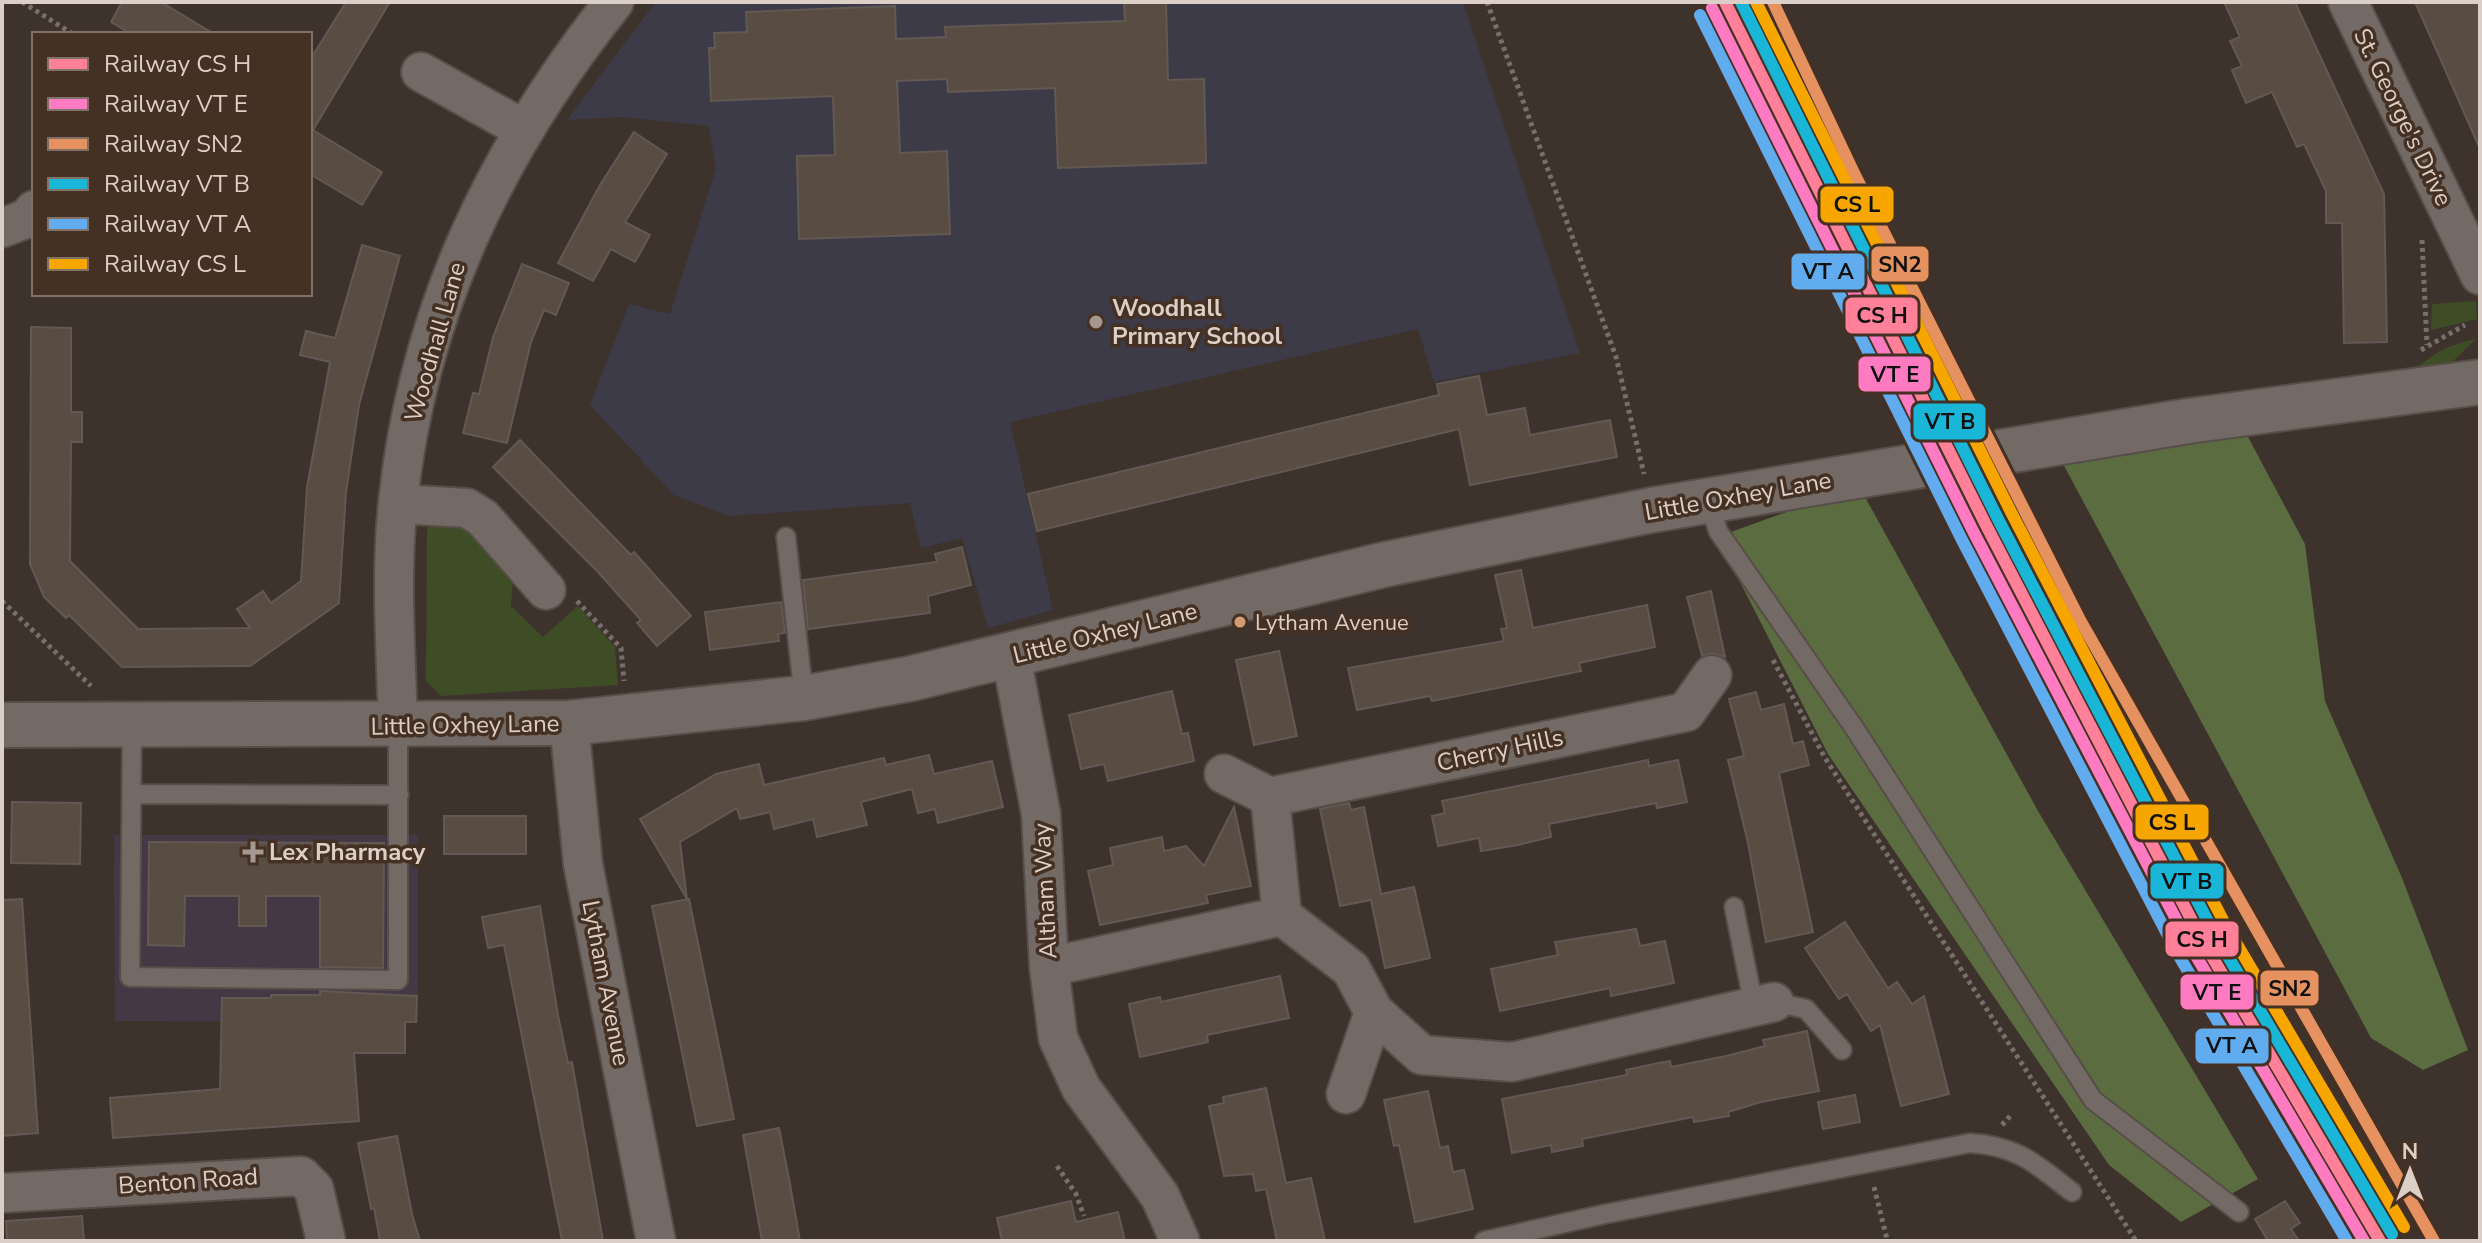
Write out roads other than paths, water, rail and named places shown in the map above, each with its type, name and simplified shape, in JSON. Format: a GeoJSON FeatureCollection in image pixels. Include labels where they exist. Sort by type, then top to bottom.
{"type":"FeatureCollection","features":[{"type":"Feature","properties":{"kind":"main road","name":"Little Oxhey Lane"},"geometry":{"type":"LineString","coordinates":[[2,725],[569,723],[804,698],[1011,656],[1387,564],[1652,510],[2188,421],[2480,382]]}},
{"type":"Feature","properties":{"kind":"street","name":"Woodhall Lane"},"geometry":{"type":"LineString","coordinates":[[398,726],[398,504],[409,425],[443,298],[475,217],[523,129],[576,50],[614,2]]}},
{"type":"Feature","properties":{"kind":"street","name":"St. George's Drive"},"geometry":{"type":"LineString","coordinates":[[2348,2],[2480,275]]}},
{"type":"Feature","properties":{"kind":"street"},"geometry":{"type":"LineString","coordinates":[[421,72],[523,129]]}},
{"type":"Feature","properties":{"kind":"street"},"geometry":{"type":"LineString","coordinates":[[2,228],[28,218],[32,213]]}},
{"type":"Feature","properties":{"kind":"street"},"geometry":{"type":"LineString","coordinates":[[398,504],[467,508],[483,518],[546,590]]}},
{"type":"Feature","properties":{"kind":"street","name":"Altham Way"},"geometry":{"type":"LineString","coordinates":[[1011,656],[1041,814],[1049,967],[1058,1038],[1081,1088],[1160,1196],[1180,1241]]}},
{"type":"Feature","properties":{"kind":"street","name":"Cherry Hills"},"geometry":{"type":"LineString","coordinates":[[1270,797],[1686,712],[1712,675]]}},
{"type":"Feature","properties":{"kind":"street","name":"Lytham Avenue"},"geometry":{"type":"LineString","coordinates":[[569,723],[583,864],[656,1241]]}},
{"type":"Feature","properties":{"kind":"street"},"geometry":{"type":"LineString","coordinates":[[1224,774],[1270,797],[1282,916],[1351,969],[1374,1012],[1422,1055],[1512,1062],[1764,1005]]}},
{"type":"Feature","properties":{"kind":"street"},"geometry":{"type":"LineString","coordinates":[[1049,967],[1282,916]]}},
{"type":"Feature","properties":{"kind":"street"},"geometry":{"type":"LineString","coordinates":[[1346,1094],[1374,1012]]}},
{"type":"Feature","properties":{"kind":"street","name":"Benton Road"},"geometry":{"type":"LineString","coordinates":[[2,1193],[301,1176],[314,1189],[326,1241]]}},
{"type":"Feature","properties":{"kind":"lane"},"geometry":{"type":"LineString","coordinates":[[1709,500],[1718,531],[1855,729],[2093,1100],[2239,1212]]}},
{"type":"Feature","properties":{"kind":"lane"},"geometry":{"type":"LineString","coordinates":[[786,537],[804,698]]}},
{"type":"Feature","properties":{"kind":"lane"},"geometry":{"type":"LineString","coordinates":[[113,725],[132,794],[130,977],[398,980],[398,726]]}},
{"type":"Feature","properties":{"kind":"lane"},"geometry":{"type":"LineString","coordinates":[[132,794],[399,795]]}},
{"type":"Feature","properties":{"kind":"lane"},"geometry":{"type":"LineString","coordinates":[[1734,907],[1764,1005],[1806,1009],[1842,1050]]}},
{"type":"Feature","properties":{"kind":"lane"},"geometry":{"type":"LineString","coordinates":[[1484,1241],[1970,1143],[2005,1146],[2023,1154],[2072,1192]]}},
{"type":"Feature","properties":{"kind":"rail line","name":"SN2"},"geometry":{"type":"LineString","coordinates":[[1773,2],[1855,175],[2080,620],[2434,1241]]}},
{"type":"Feature","properties":{"kind":"place","name":"Woodhall Primary School"},"geometry":{"type":"Point","coordinates":[1096,322]}},
{"type":"Feature","properties":{"kind":"place","name":"Lytham Avenue"},"geometry":{"type":"Point","coordinates":[1240,622]}},
{"type":"Feature","properties":{"kind":"place","name":"Lex Pharmacy"},"geometry":{"type":"Point","coordinates":[253,852]}}]}
